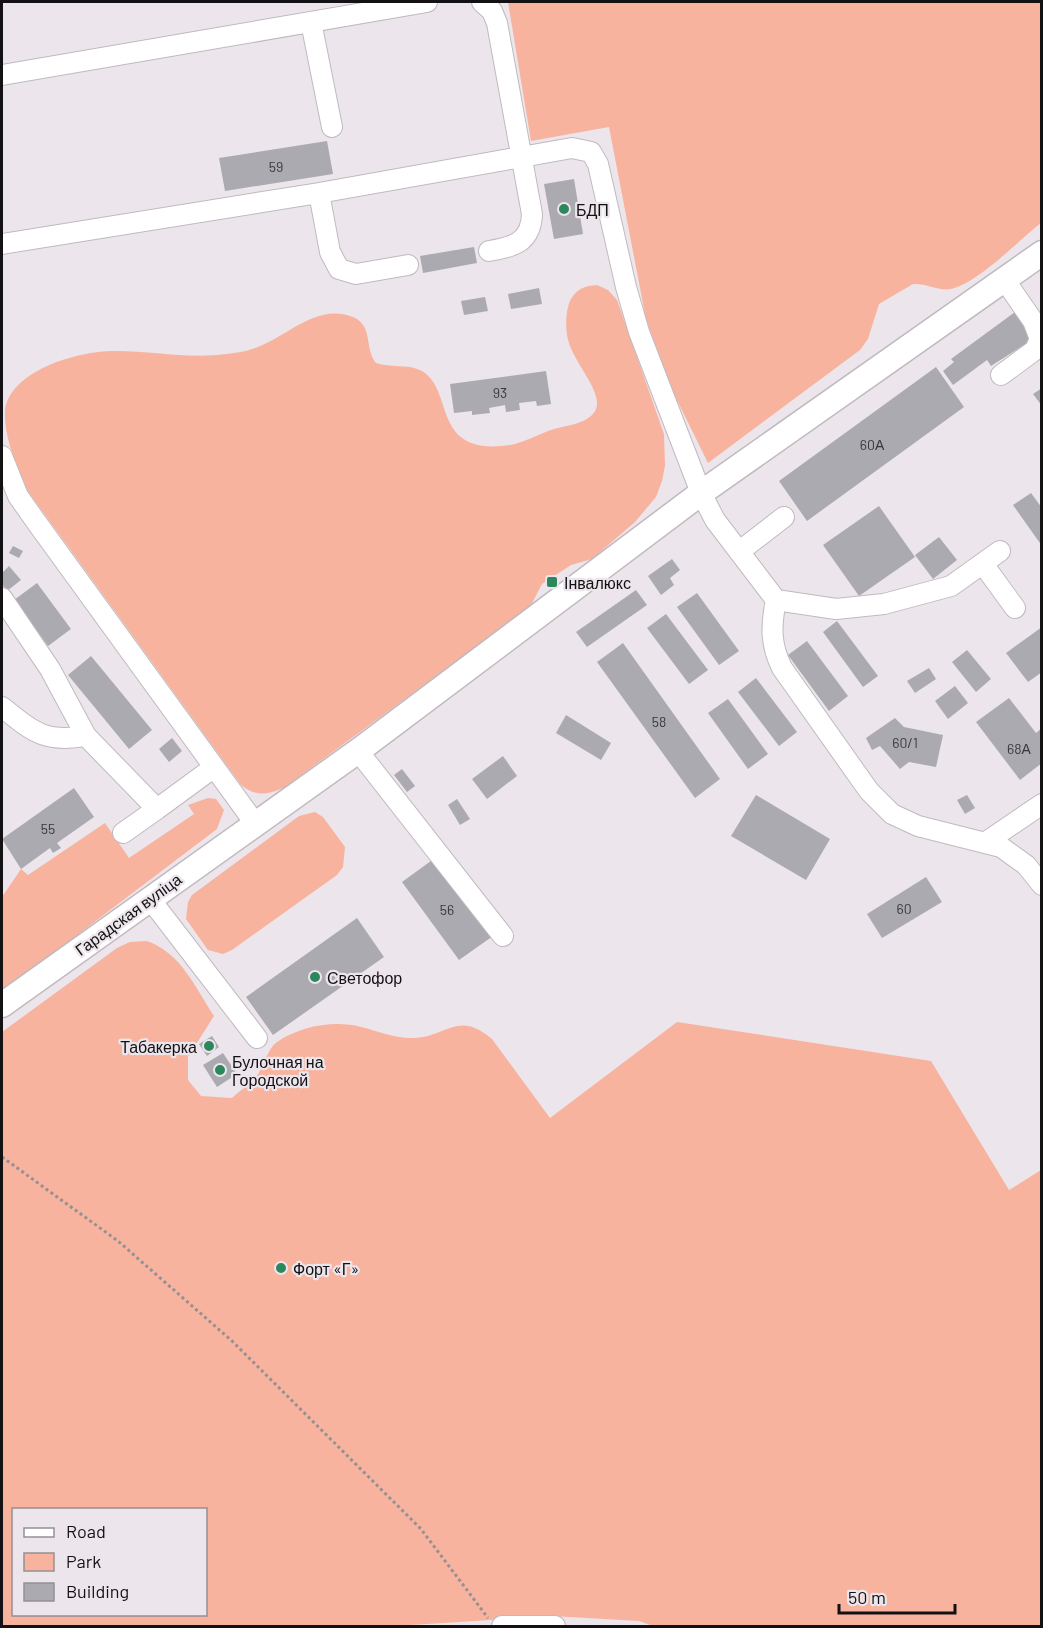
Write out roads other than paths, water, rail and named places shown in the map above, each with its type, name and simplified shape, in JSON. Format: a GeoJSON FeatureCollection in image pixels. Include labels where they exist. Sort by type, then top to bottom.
{"type":"FeatureCollection","features":[{"type":"Feature","properties":{"kind":"main road","name":"Гарадская вуліца"},"geometry":{"type":"LineString","coordinates":[[2,1005],[254,822],[358,751],[701,493],[1041,253]]}},
{"type":"Feature","properties":{"kind":"street"},"geometry":{"type":"LineString","coordinates":[[2,75],[427,2]]}},
{"type":"Feature","properties":{"kind":"street"},"geometry":{"type":"LineString","coordinates":[[482,2],[492,11],[497,23],[532,214],[529,233],[515,246],[489,251]]}},
{"type":"Feature","properties":{"kind":"street"},"geometry":{"type":"LineString","coordinates":[[311,21],[332,127]]}},
{"type":"Feature","properties":{"kind":"street"},"geometry":{"type":"LineString","coordinates":[[2,244],[319,193],[521,157],[579,148],[586,149],[596,157],[637,324],[701,493],[715,520],[776,600],[836,609],[868,608],[951,586],[1000,551]]}},
{"type":"Feature","properties":{"kind":"street"},"geometry":{"type":"LineString","coordinates":[[319,193],[330,252],[339,269],[356,274],[408,266]]}},
{"type":"Feature","properties":{"kind":"street"},"geometry":{"type":"LineString","coordinates":[[1001,375],[1030,354],[1040,339],[1033,321],[1004,279]]}},
{"type":"Feature","properties":{"kind":"street"},"geometry":{"type":"LineString","coordinates":[[2,456],[18,495],[36,523],[254,822]]}},
{"type":"Feature","properties":{"kind":"street"},"geometry":{"type":"LineString","coordinates":[[740,552],[784,517]]}},
{"type":"Feature","properties":{"kind":"street"},"geometry":{"type":"LineString","coordinates":[[983,564],[1015,608]]}},
{"type":"Feature","properties":{"kind":"street"},"geometry":{"type":"LineString","coordinates":[[2,598],[50,669],[86,736],[157,809]]}},
{"type":"Feature","properties":{"kind":"street"},"geometry":{"type":"LineString","coordinates":[[776,600],[771,633],[776,656],[874,796],[892,814],[904,821],[986,842],[1014,855],[1041,885]]}},
{"type":"Feature","properties":{"kind":"street"},"geometry":{"type":"LineString","coordinates":[[2,707],[28,728],[48,738],[68,739],[86,736]]}},
{"type":"Feature","properties":{"kind":"street"},"geometry":{"type":"LineString","coordinates":[[358,751],[503,936]]}},
{"type":"Feature","properties":{"kind":"street"},"geometry":{"type":"LineString","coordinates":[[123,832],[213,768]]}},
{"type":"Feature","properties":{"kind":"street"},"geometry":{"type":"LineString","coordinates":[[986,842],[1041,804]]}},
{"type":"Feature","properties":{"kind":"street"},"geometry":{"type":"LineString","coordinates":[[150,899],[257,1038]]}},
{"type":"Feature","properties":{"kind":"street"},"geometry":{"type":"LineString","coordinates":[[502,1626],[555,1626]]}},
{"type":"Feature","properties":{"kind":"place","name":"БДП"},"geometry":{"type":"Point","coordinates":[564,209]}},
{"type":"Feature","properties":{"kind":"place","name":"Інвалюкс"},"geometry":{"type":"Point","coordinates":[552,582]}},
{"type":"Feature","properties":{"kind":"place","name":"Светофор"},"geometry":{"type":"Point","coordinates":[315,977]}},
{"type":"Feature","properties":{"kind":"place","name":"Табакерка"},"geometry":{"type":"Point","coordinates":[209,1046]}},
{"type":"Feature","properties":{"kind":"place","name":"Булочная на Городской"},"geometry":{"type":"Point","coordinates":[220,1070]}},
{"type":"Feature","properties":{"kind":"place","name":"Форт «Г»"},"geometry":{"type":"Point","coordinates":[281,1268]}}]}
